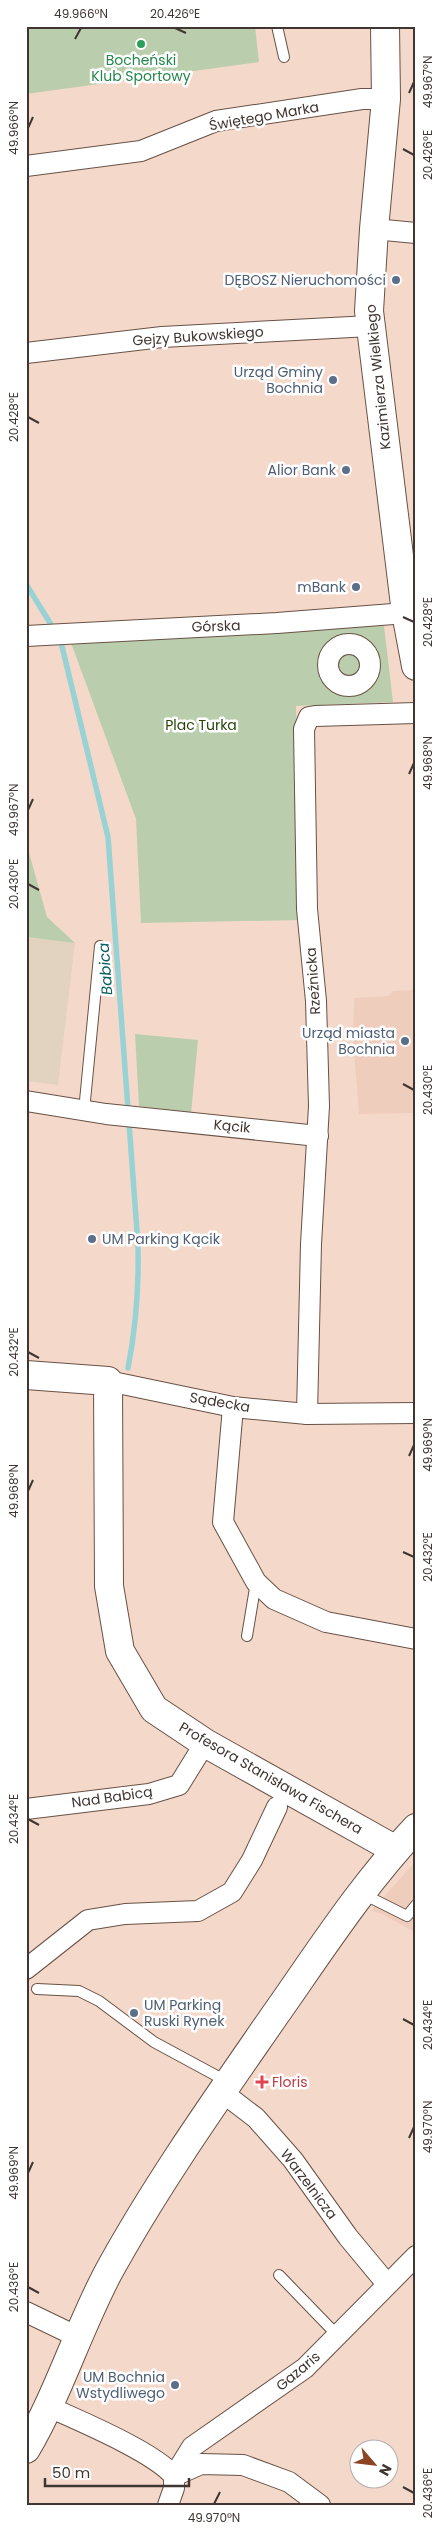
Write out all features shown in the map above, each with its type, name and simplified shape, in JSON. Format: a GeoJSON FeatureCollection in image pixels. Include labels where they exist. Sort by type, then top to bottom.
{"type":"FeatureCollection","features":[{"type":"Feature","properties":{"kind":"street","name":"Kazimierza Wielkiego"},"geometry":{"type":"LineString","coordinates":[[385,26],[386,100],[369,291],[370,326],[406,613],[416,666]]}},
{"type":"Feature","properties":{"kind":"street","name":"Świętego Marka"},"geometry":{"type":"LineString","coordinates":[[26,166],[141,151],[216,121],[362,99],[386,100]]}},
{"type":"Feature","properties":{"kind":"street"},"geometry":{"type":"LineString","coordinates":[[374,229],[416,233]]}},
{"type":"Feature","properties":{"kind":"street","name":"Gejzy Bukowskiego"},"geometry":{"type":"LineString","coordinates":[[26,353],[162,337],[370,326]]}},
{"type":"Feature","properties":{"kind":"street","name":"Górska"},"geometry":{"type":"LineString","coordinates":[[44,634],[276,624],[406,613]]}},
{"type":"Feature","properties":{"kind":"street","name":"Rzeźnicka"},"geometry":{"type":"LineString","coordinates":[[307,1414],[311,1244],[318,1136],[316,1001],[306,874],[305,722],[309,717],[315,716],[416,713]]}},
{"type":"Feature","properties":{"kind":"street"},"geometry":{"type":"LineString","coordinates":[[26,1101],[84,1111]]}},
{"type":"Feature","properties":{"kind":"street","name":"Kącik"},"geometry":{"type":"LineString","coordinates":[[84,1111],[318,1136]]}},
{"type":"Feature","properties":{"kind":"street","name":"Sądecka"},"geometry":{"type":"LineString","coordinates":[[26,1374],[108,1380],[234,1406],[307,1414],[416,1413]]}},
{"type":"Feature","properties":{"kind":"street","name":"Profesora Stanisława Fischera"},"geometry":{"type":"LineString","coordinates":[[108,1380],[108,1586],[120,1651],[154,1709],[205,1743],[396,1850]]}},
{"type":"Feature","properties":{"kind":"street"},"geometry":{"type":"LineString","coordinates":[[234,1406],[223,1522],[256,1582],[274,1599],[326,1622],[416,1639]]}},
{"type":"Feature","properties":{"kind":"street","name":"Nad Babicą"},"geometry":{"type":"LineString","coordinates":[[26,1809],[149,1794],[179,1785],[205,1743]]}},
{"type":"Feature","properties":{"kind":"street"},"geometry":{"type":"LineString","coordinates":[[26,1969],[88,1920],[125,1914],[198,1911],[232,1892],[252,1860],[277,1807]]}},
{"type":"Feature","properties":{"kind":"street"},"geometry":{"type":"LineString","coordinates":[[26,2449],[40,2415],[108,2274],[156,2189],[225,2087],[362,1894],[396,1850],[416,1828]]}},
{"type":"Feature","properties":{"kind":"street","name":"Warzelnicza"},"geometry":{"type":"LineString","coordinates":[[225,2087],[256,2118],[293,2160],[348,2237],[387,2284]]}},
{"type":"Feature","properties":{"kind":"street","name":"Gazaris"},"geometry":{"type":"LineString","coordinates":[[174,2476],[192,2447],[305,2368],[416,2256]]}},
{"type":"Feature","properties":{"kind":"street"},"geometry":{"type":"LineString","coordinates":[[26,2312],[78,2337]]}},
{"type":"Feature","properties":{"kind":"street"},"geometry":{"type":"LineString","coordinates":[[40,2415],[154,2460],[167,2467],[174,2476],[174,2488],[168,2505]]}},
{"type":"Feature","properties":{"kind":"street"},"geometry":{"type":"LineString","coordinates":[[174,2476],[201,2464],[243,2465],[289,2482],[320,2505]]}},
{"type":"Feature","properties":{"kind":"lane"},"geometry":{"type":"LineString","coordinates":[[277,26],[284,57]]}},
{"type":"Feature","properties":{"kind":"lane"},"geometry":{"type":"LineString","coordinates":[[84,1111],[100,946]]}},
{"type":"Feature","properties":{"kind":"lane"},"geometry":{"type":"LineString","coordinates":[[247,1636],[256,1582]]}},
{"type":"Feature","properties":{"kind":"lane"},"geometry":{"type":"LineString","coordinates":[[362,1894],[407,1916],[416,1905]]}},
{"type":"Feature","properties":{"kind":"lane"},"geometry":{"type":"LineString","coordinates":[[37,1989],[79,1991],[99,2001],[154,2042],[225,2087]]}},
{"type":"Feature","properties":{"kind":"lane"},"geometry":{"type":"LineString","coordinates":[[279,2275],[338,2336]]}},
{"type":"Feature","properties":{"kind":"shaded area"},"geometry":{"type":"Polygon","coordinates":[[[26,937],[75,943],[58,1085],[26,1081],[26,937]]]}},
{"type":"Feature","properties":{"kind":"shaded area"},"geometry":{"type":"Polygon","coordinates":[[[416,990],[416,1113],[359,1114],[353,1040],[354,998],[388,996],[393,991],[416,990]]]}},
{"type":"Feature","properties":{"kind":"shaded area"},"geometry":{"type":"Polygon","coordinates":[[[416,1861],[416,1933],[382,1914],[371,1911],[416,1861]]]}},
{"type":"Feature","properties":{"kind":"green space","name":"Bocheński Klub Sportowy"},"geometry":{"type":"Polygon","coordinates":[[[26,26],[255,26],[259,62],[26,94],[26,26]]]}},
{"type":"Feature","properties":{"kind":"green space","name":"Plac Turka"},"geometry":{"type":"Polygon","coordinates":[[[384,626],[393,702],[296,706],[301,920],[141,923],[136,819],[71,643],[77,634],[384,626]]]}},
{"type":"Feature","properties":{"kind":"green space"},"geometry":{"type":"Polygon","coordinates":[[[26,842],[47,917],[75,943],[26,937],[26,842]]]}},
{"type":"Feature","properties":{"kind":"green space"},"geometry":{"type":"Polygon","coordinates":[[[135,1034],[198,1040],[191,1114],[139,1106],[135,1034]]]}},
{"type":"Feature","properties":{"kind":"waterway","name":"Babica"},"geometry":{"type":"LineString","coordinates":[[26,584],[55,631]]}},
{"type":"Feature","properties":{"kind":"waterway","name":"Babica"},"geometry":{"type":"LineString","coordinates":[[60,638],[108,837],[138,1245],[136,1307],[128,1368]]}},
{"type":"Feature","properties":{"kind":"place","name":"Bocheński Klub Sportowy"},"geometry":{"type":"Point","coordinates":[141,44]}},
{"type":"Feature","properties":{"kind":"place","name":"DĘBOSZ Nieruchomości"},"geometry":{"type":"Point","coordinates":[396,280]}},
{"type":"Feature","properties":{"kind":"place","name":"Urząd Gminy Bochnia"},"geometry":{"type":"Point","coordinates":[333,380]}},
{"type":"Feature","properties":{"kind":"place","name":"Alior Bank"},"geometry":{"type":"Point","coordinates":[346,470]}},
{"type":"Feature","properties":{"kind":"place","name":"mBank"},"geometry":{"type":"Point","coordinates":[356,587]}},
{"type":"Feature","properties":{"kind":"place","name":"Urząd miasta Bochnia"},"geometry":{"type":"Point","coordinates":[405,1041]}},
{"type":"Feature","properties":{"kind":"place","name":"UM Parking Kącik"},"geometry":{"type":"Point","coordinates":[92,1239]}},
{"type":"Feature","properties":{"kind":"place","name":"UM Parking Ruski Rynek"},"geometry":{"type":"Point","coordinates":[134,2013]}},
{"type":"Feature","properties":{"kind":"place","name":"Floris"},"geometry":{"type":"Point","coordinates":[262,2082]}},
{"type":"Feature","properties":{"kind":"place","name":"UM Bochnia Wstydliwego"},"geometry":{"type":"Point","coordinates":[175,2385]}}]}
